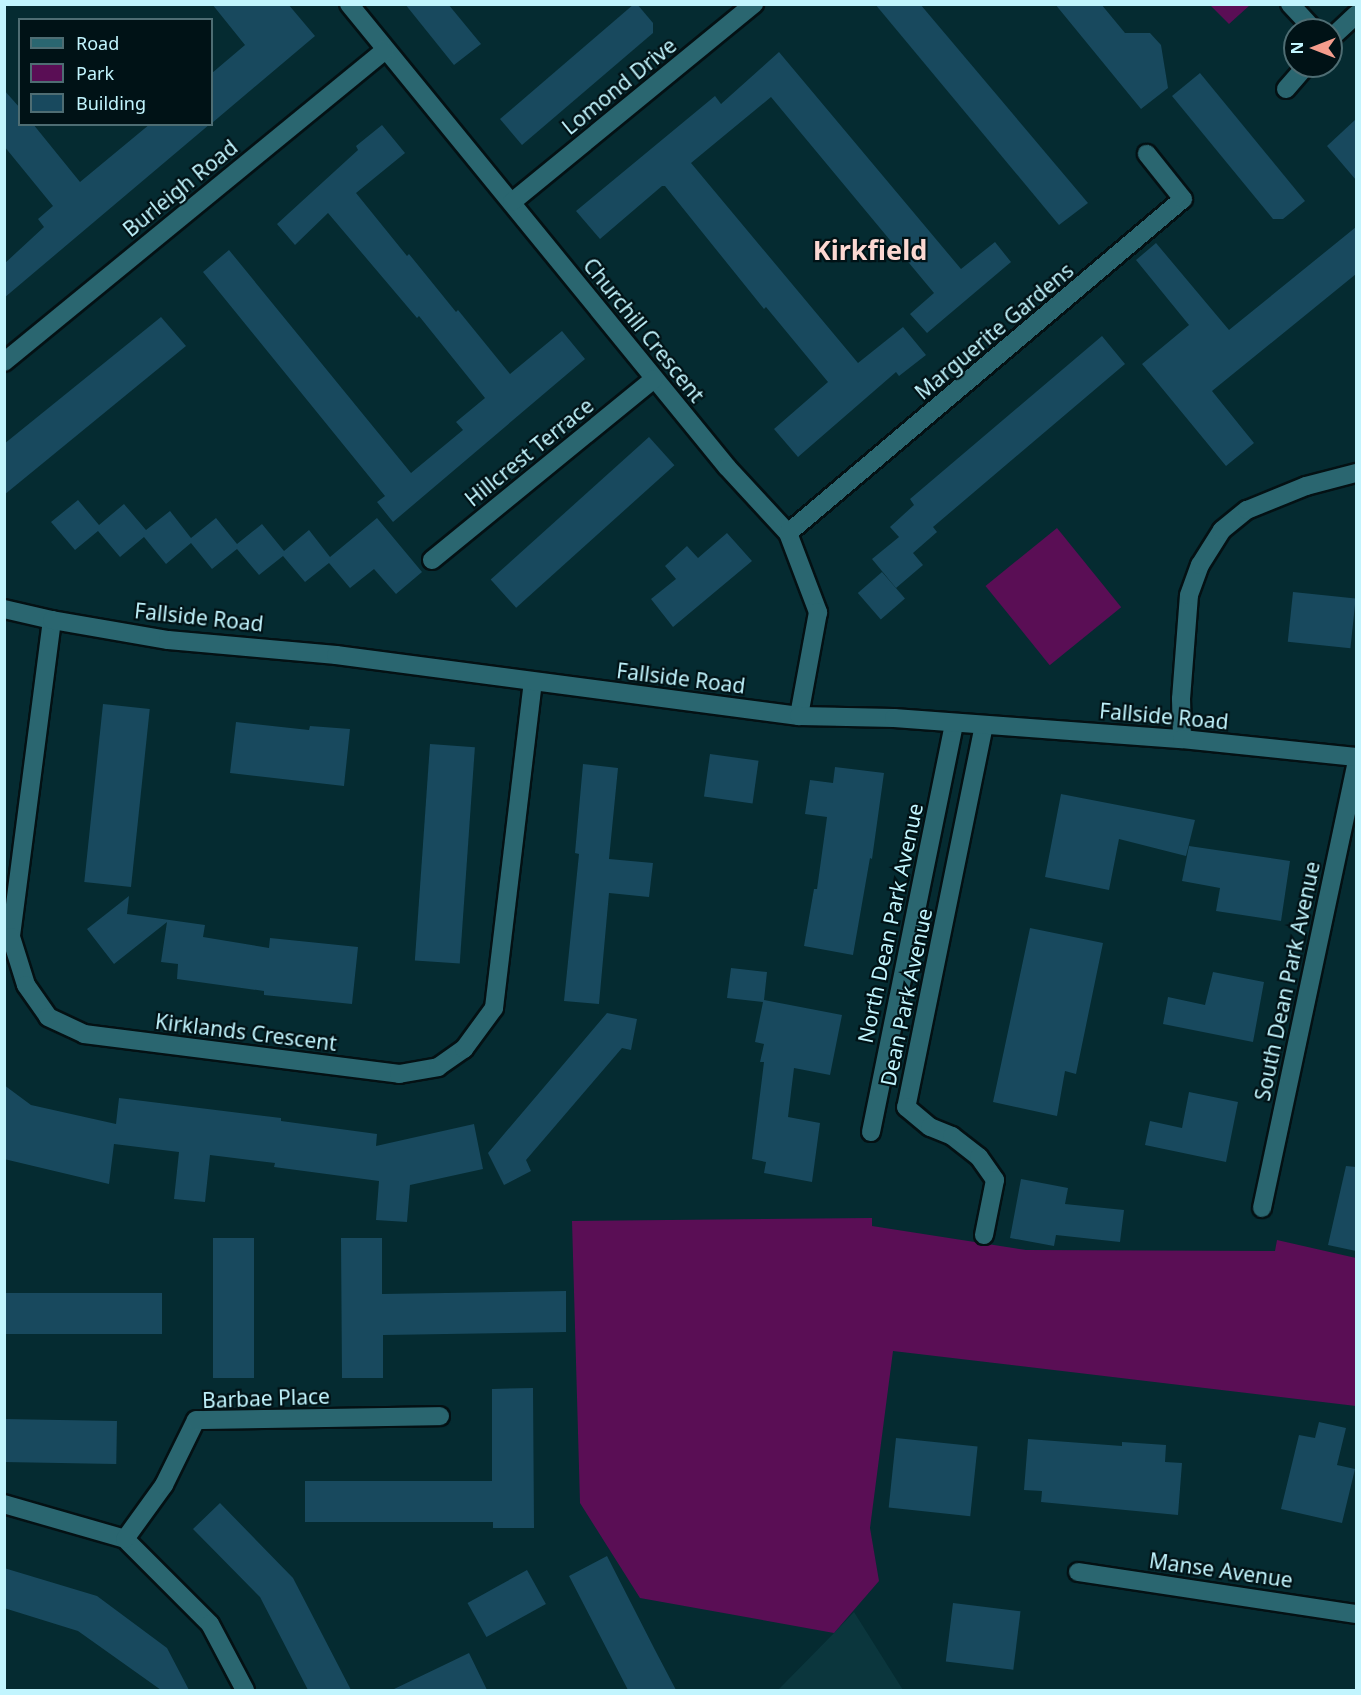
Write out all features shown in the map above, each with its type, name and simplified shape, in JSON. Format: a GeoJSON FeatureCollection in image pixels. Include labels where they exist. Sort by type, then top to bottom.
{"type":"FeatureCollection","features":[{"type":"Feature","properties":{"kind":"street","name":"Churchill Crescent"},"geometry":{"type":"LineString","coordinates":[[349,4],[727,467],[788,533],[818,612],[799,716]]}},
{"type":"Feature","properties":{"kind":"street","name":"Lomond Drive"},"geometry":{"type":"LineString","coordinates":[[512,202],[754,4]]}},
{"type":"Feature","properties":{"kind":"street"},"geometry":{"type":"LineString","coordinates":[[1290,4],[1303,18]]}},
{"type":"Feature","properties":{"kind":"street"},"geometry":{"type":"LineString","coordinates":[[1343,27],[1356,15]]}},
{"type":"Feature","properties":{"kind":"street","name":"Burleigh Road"},"geometry":{"type":"LineString","coordinates":[[4,362],[385,50]]}},
{"type":"Feature","properties":{"kind":"street"},"geometry":{"type":"LineString","coordinates":[[1286,89],[1296,78]]}},
{"type":"Feature","properties":{"kind":"street","name":"Marguerite Gardens"},"geometry":{"type":"LineString","coordinates":[[788,533],[1183,199],[1147,154]]}},
{"type":"Feature","properties":{"kind":"street","name":"Hillcrest Terrace"},"geometry":{"type":"LineString","coordinates":[[432,560],[654,379]]}},
{"type":"Feature","properties":{"kind":"street"},"geometry":{"type":"LineString","coordinates":[[1182,739],[1181,699],[1189,595],[1200,565],[1222,530],[1247,510],[1306,486],[1356,473]]}},
{"type":"Feature","properties":{"kind":"street","name":"Fallside Road"},"geometry":{"type":"LineString","coordinates":[[4,609],[52,621],[168,640],[336,655],[799,716],[894,718],[1182,739],[1356,756]]}},
{"type":"Feature","properties":{"kind":"street","name":"Kirklands Crescent"},"geometry":{"type":"LineString","coordinates":[[52,621],[10,937],[26,985],[48,1017],[84,1034],[399,1074],[438,1067],[464,1049],[494,1008],[533,682]]}},
{"type":"Feature","properties":{"kind":"street","name":"North Dean Park Avenue"},"geometry":{"type":"LineString","coordinates":[[871,1132],[954,723]]}},
{"type":"Feature","properties":{"kind":"street","name":"Dean Park Avenue"},"geometry":{"type":"LineString","coordinates":[[984,725],[906,1107],[930,1127],[952,1136],[979,1157],[995,1180],[984,1235]]}},
{"type":"Feature","properties":{"kind":"street","name":"South Dean Park Avenue"},"geometry":{"type":"LineString","coordinates":[[1262,1208],[1356,764]]}},
{"type":"Feature","properties":{"kind":"street","name":"Barbae Place"},"geometry":{"type":"LineString","coordinates":[[125,1539],[164,1485],[196,1420],[440,1416]]}},
{"type":"Feature","properties":{"kind":"street"},"geometry":{"type":"LineString","coordinates":[[4,1504],[125,1539],[210,1624],[245,1690]]}},
{"type":"Feature","properties":{"kind":"street","name":"Manse Avenue"},"geometry":{"type":"LineString","coordinates":[[1078,1572],[1356,1614]]}},
{"type":"Feature","properties":{"kind":"shaded area"},"geometry":{"type":"Polygon","coordinates":[[[854,1612],[903,1690],[778,1690],[834,1633],[854,1612]]]}},
{"type":"Feature","properties":{"kind":"green space"},"geometry":{"type":"Polygon","coordinates":[[[1210,5],[1250,5],[1229,24],[1210,5]]]}},
{"type":"Feature","properties":{"kind":"green space"},"geometry":{"type":"Polygon","coordinates":[[[1057,528],[1121,607],[1050,665],[986,586],[1057,528]]]}},
{"type":"Feature","properties":{"kind":"green space"},"geometry":{"type":"Polygon","coordinates":[[[872,1218],[872,1226],[1026,1250],[1275,1251],[1277,1240],[1356,1258],[1356,1406],[893,1351],[870,1528],[879,1581],[834,1633],[640,1598],[580,1503],[572,1221],[872,1218]]]}},
{"type":"Feature","properties":{"kind":"building"},"geometry":{"type":"Polygon","coordinates":[[[212,4],[288,4],[315,36],[213,122],[213,72],[245,45],[212,4]]]}},
{"type":"Feature","properties":{"kind":"building"},"geometry":{"type":"Polygon","coordinates":[[[405,4],[448,4],[481,44],[454,65],[405,4]]]}},
{"type":"Feature","properties":{"kind":"building"},"geometry":{"type":"Polygon","coordinates":[[[634,4],[637,4],[653,23],[653,33],[522,145],[500,119],[634,4]]]}},
{"type":"Feature","properties":{"kind":"building"},"geometry":{"type":"Polygon","coordinates":[[[875,4],[920,4],[1088,203],[1059,225],[875,4]]]}},
{"type":"Feature","properties":{"kind":"building"},"geometry":{"type":"Polygon","coordinates":[[[1055,4],[1101,4],[1125,33],[1150,33],[1161,45],[1168,88],[1141,109],[1055,4]]]}},
{"type":"Feature","properties":{"kind":"building"},"geometry":{"type":"Polygon","coordinates":[[[779,52],[961,269],[995,242],[1011,262],[927,333],[910,314],[934,293],[771,97],[691,163],[858,363],[903,327],[926,355],[899,376],[896,372],[798,457],[774,429],[828,382],[766,307],[764,309],[665,186],[662,186],[600,239],[576,211],[715,96],[721,104],[779,52]]]}},
{"type":"Feature","properties":{"kind":"building"},"geometry":{"type":"Polygon","coordinates":[[[1200,73],[1305,201],[1283,219],[1273,219],[1172,96],[1200,73]]]}},
{"type":"Feature","properties":{"kind":"building"},"geometry":{"type":"Polygon","coordinates":[[[4,90],[18,106],[18,126],[35,126],[80,182],[148,126],[208,126],[4,298],[4,264],[44,227],[38,219],[53,206],[4,146],[4,90]]]}},
{"type":"Feature","properties":{"kind":"building"},"geometry":{"type":"Polygon","coordinates":[[[1356,119],[1356,180],[1327,146],[1356,119]]]}},
{"type":"Feature","properties":{"kind":"building"},"geometry":{"type":"Polygon","coordinates":[[[382,125],[405,153],[356,193],[407,256],[409,254],[456,312],[458,310],[510,374],[562,331],[585,359],[393,522],[377,502],[385,496],[203,272],[229,250],[411,473],[463,430],[456,422],[485,398],[419,316],[417,318],[328,213],[295,245],[277,224],[358,150],[356,146],[382,125]]]}},
{"type":"Feature","properties":{"kind":"building"},"geometry":{"type":"Polygon","coordinates":[[[1356,227],[1356,274],[1212,391],[1254,443],[1226,466],[1142,364],[1189,325],[1136,260],[1156,243],[1229,330],[1356,227]]]}},
{"type":"Feature","properties":{"kind":"building"},"geometry":{"type":"Polygon","coordinates":[[[161,317],[186,346],[4,495],[4,444],[161,317]]]}},
{"type":"Feature","properties":{"kind":"building"},"geometry":{"type":"Polygon","coordinates":[[[1102,336],[1125,364],[933,527],[937,532],[913,553],[923,565],[896,588],[872,559],[899,537],[890,527],[914,505],[910,499],[1102,336]]]}},
{"type":"Feature","properties":{"kind":"building"},"geometry":{"type":"Polygon","coordinates":[[[649,437],[674,465],[516,608],[491,580],[649,437]]]}},
{"type":"Feature","properties":{"kind":"building"},"geometry":{"type":"Polygon","coordinates":[[[78,500],[99,525],[124,504],[146,530],[170,511],[191,538],[216,518],[237,544],[262,524],[284,551],[309,530],[330,557],[377,518],[422,572],[396,594],[374,569],[350,588],[329,563],[305,582],[283,556],[259,575],[237,549],[212,569],[191,543],[166,564],[144,537],[120,557],[98,531],[75,550],[51,522],[78,500]]]}},
{"type":"Feature","properties":{"kind":"building"},"geometry":{"type":"Polygon","coordinates":[[[727,533],[752,561],[673,627],[651,599],[676,579],[665,566],[687,546],[698,558],[727,533]]]}},
{"type":"Feature","properties":{"kind":"building"},"geometry":{"type":"Polygon","coordinates":[[[882,572],[905,598],[881,619],[858,593],[882,572]]]}},
{"type":"Feature","properties":{"kind":"building"},"geometry":{"type":"Polygon","coordinates":[[[1293,592],[1356,599],[1350,648],[1288,642],[1293,592]]]}},
{"type":"Feature","properties":{"kind":"building"},"geometry":{"type":"Polygon","coordinates":[[[103,704],[150,709],[131,887],[84,882],[103,704]]]}},
{"type":"Feature","properties":{"kind":"building"},"geometry":{"type":"Polygon","coordinates":[[[236,722],[309,730],[310,726],[350,729],[344,786],[230,773],[236,722]]]}},
{"type":"Feature","properties":{"kind":"building"},"geometry":{"type":"Polygon","coordinates":[[[430,744],[475,747],[460,964],[415,960],[430,744]]]}},
{"type":"Feature","properties":{"kind":"building"},"geometry":{"type":"Polygon","coordinates":[[[710,754],[759,761],[753,803],[704,797],[710,754]]]}},
{"type":"Feature","properties":{"kind":"building"},"geometry":{"type":"Polygon","coordinates":[[[583,764],[618,768],[609,859],[653,863],[649,897],[609,893],[599,1004],[564,1001],[579,854],[575,853],[583,764]]]}},
{"type":"Feature","properties":{"kind":"building"},"geometry":{"type":"Polygon","coordinates":[[[835,767],[884,773],[872,859],[870,858],[853,955],[804,946],[814,889],[817,889],[827,817],[805,814],[810,780],[833,783],[835,767]]]}},
{"type":"Feature","properties":{"kind":"building"},"geometry":{"type":"Polygon","coordinates":[[[1061,794],[1195,820],[1186,856],[1119,839],[1109,890],[1045,877],[1061,794]]]}},
{"type":"Feature","properties":{"kind":"building"},"geometry":{"type":"Polygon","coordinates":[[[1189,846],[1290,861],[1281,921],[1216,911],[1220,888],[1182,881],[1189,846]]]}},
{"type":"Feature","properties":{"kind":"building"},"geometry":{"type":"Polygon","coordinates":[[[129,896],[127,914],[205,925],[203,937],[269,948],[270,938],[358,947],[352,1004],[264,995],[264,991],[177,979],[178,964],[161,962],[167,922],[114,964],[87,929],[129,896]]]}},
{"type":"Feature","properties":{"kind":"building"},"geometry":{"type":"Polygon","coordinates":[[[1030,928],[1103,943],[1076,1074],[1065,1071],[1057,1116],[993,1102],[1030,928]]]}},
{"type":"Feature","properties":{"kind":"building"},"geometry":{"type":"Polygon","coordinates":[[[731,968],[767,972],[764,1000],[842,1015],[830,1075],[794,1068],[788,1117],[820,1123],[812,1182],[764,1173],[766,1162],[752,1159],[764,1062],[760,1062],[764,1044],[755,1042],[763,1002],[727,998],[731,968]]]}},
{"type":"Feature","properties":{"kind":"building"},"geometry":{"type":"Polygon","coordinates":[[[1213,972],[1264,982],[1253,1042],[1163,1024],[1168,997],[1205,1005],[1213,972]]]}},
{"type":"Feature","properties":{"kind":"building"},"geometry":{"type":"Polygon","coordinates":[[[607,1013],[637,1019],[631,1050],[622,1048],[526,1160],[531,1171],[504,1185],[488,1153],[607,1013]]]}},
{"type":"Feature","properties":{"kind":"building"},"geometry":{"type":"Polygon","coordinates":[[[4,1085],[31,1105],[116,1124],[119,1098],[281,1118],[281,1121],[377,1134],[376,1146],[474,1124],[483,1169],[410,1185],[407,1222],[376,1220],[379,1181],[274,1167],[275,1163],[210,1155],[205,1202],[174,1199],[179,1152],[114,1144],[109,1184],[4,1159],[4,1085]]]}},
{"type":"Feature","properties":{"kind":"building"},"geometry":{"type":"Polygon","coordinates":[[[1189,1092],[1238,1102],[1226,1162],[1145,1145],[1150,1121],[1182,1128],[1189,1092]]]}},
{"type":"Feature","properties":{"kind":"building"},"geometry":{"type":"Polygon","coordinates":[[[1346,1166],[1356,1167],[1356,1251],[1328,1245],[1346,1166]]]}},
{"type":"Feature","properties":{"kind":"building"},"geometry":{"type":"Polygon","coordinates":[[[1021,1179],[1068,1188],[1065,1204],[1124,1210],[1120,1242],[1056,1235],[1054,1246],[1010,1238],[1021,1179]]]}},
{"type":"Feature","properties":{"kind":"building"},"geometry":{"type":"Polygon","coordinates":[[[213,1238],[254,1238],[254,1378],[213,1378],[213,1238]]]}},
{"type":"Feature","properties":{"kind":"building"},"geometry":{"type":"Polygon","coordinates":[[[341,1238],[382,1238],[382,1294],[566,1291],[566,1332],[383,1335],[383,1378],[342,1378],[341,1238]]]}},
{"type":"Feature","properties":{"kind":"building"},"geometry":{"type":"Polygon","coordinates":[[[4,1293],[162,1293],[162,1334],[4,1334],[4,1293]]]}},
{"type":"Feature","properties":{"kind":"building"},"geometry":{"type":"Polygon","coordinates":[[[533,1388],[534,1528],[493,1528],[493,1522],[305,1522],[305,1481],[492,1481],[492,1389],[533,1388]]]}},
{"type":"Feature","properties":{"kind":"building"},"geometry":{"type":"Polygon","coordinates":[[[4,1419],[117,1421],[116,1464],[4,1462],[4,1419]]]}},
{"type":"Feature","properties":{"kind":"building"},"geometry":{"type":"Polygon","coordinates":[[[1319,1422],[1346,1428],[1337,1465],[1355,1469],[1342,1523],[1281,1509],[1299,1435],[1315,1438],[1319,1422]]]}},
{"type":"Feature","properties":{"kind":"building"},"geometry":{"type":"Polygon","coordinates":[[[896,1438],[978,1447],[970,1516],[889,1508],[896,1438]]]}},
{"type":"Feature","properties":{"kind":"building"},"geometry":{"type":"Polygon","coordinates":[[[1028,1439],[1122,1446],[1122,1442],[1166,1445],[1165,1462],[1182,1463],[1178,1515],[1041,1502],[1042,1491],[1024,1490],[1028,1439]]]}},
{"type":"Feature","properties":{"kind":"building"},"geometry":{"type":"Polygon","coordinates":[[[220,1503],[293,1578],[351,1690],[308,1690],[260,1597],[193,1529],[220,1503]]]}},
{"type":"Feature","properties":{"kind":"building"},"geometry":{"type":"Polygon","coordinates":[[[607,1556],[676,1690],[628,1690],[569,1576],[607,1556]]]}},
{"type":"Feature","properties":{"kind":"building"},"geometry":{"type":"Polygon","coordinates":[[[4,1568],[97,1596],[167,1648],[189,1690],[161,1690],[78,1631],[4,1608],[4,1568]]]}},
{"type":"Feature","properties":{"kind":"building"},"geometry":{"type":"Polygon","coordinates":[[[527,1570],[546,1604],[486,1637],[468,1603],[527,1570]]]}},
{"type":"Feature","properties":{"kind":"building"},"geometry":{"type":"Polygon","coordinates":[[[953,1603],[1020,1611],[1013,1670],[946,1662],[953,1603]]]}},
{"type":"Feature","properties":{"kind":"building"},"geometry":{"type":"Polygon","coordinates":[[[469,1653],[487,1690],[392,1690],[442,1666],[469,1653]]]}},
{"type":"Feature","properties":{"kind":"district","name":"Kirkfield"},"geometry":{"type":"Point","coordinates":[870,250]}}]}
